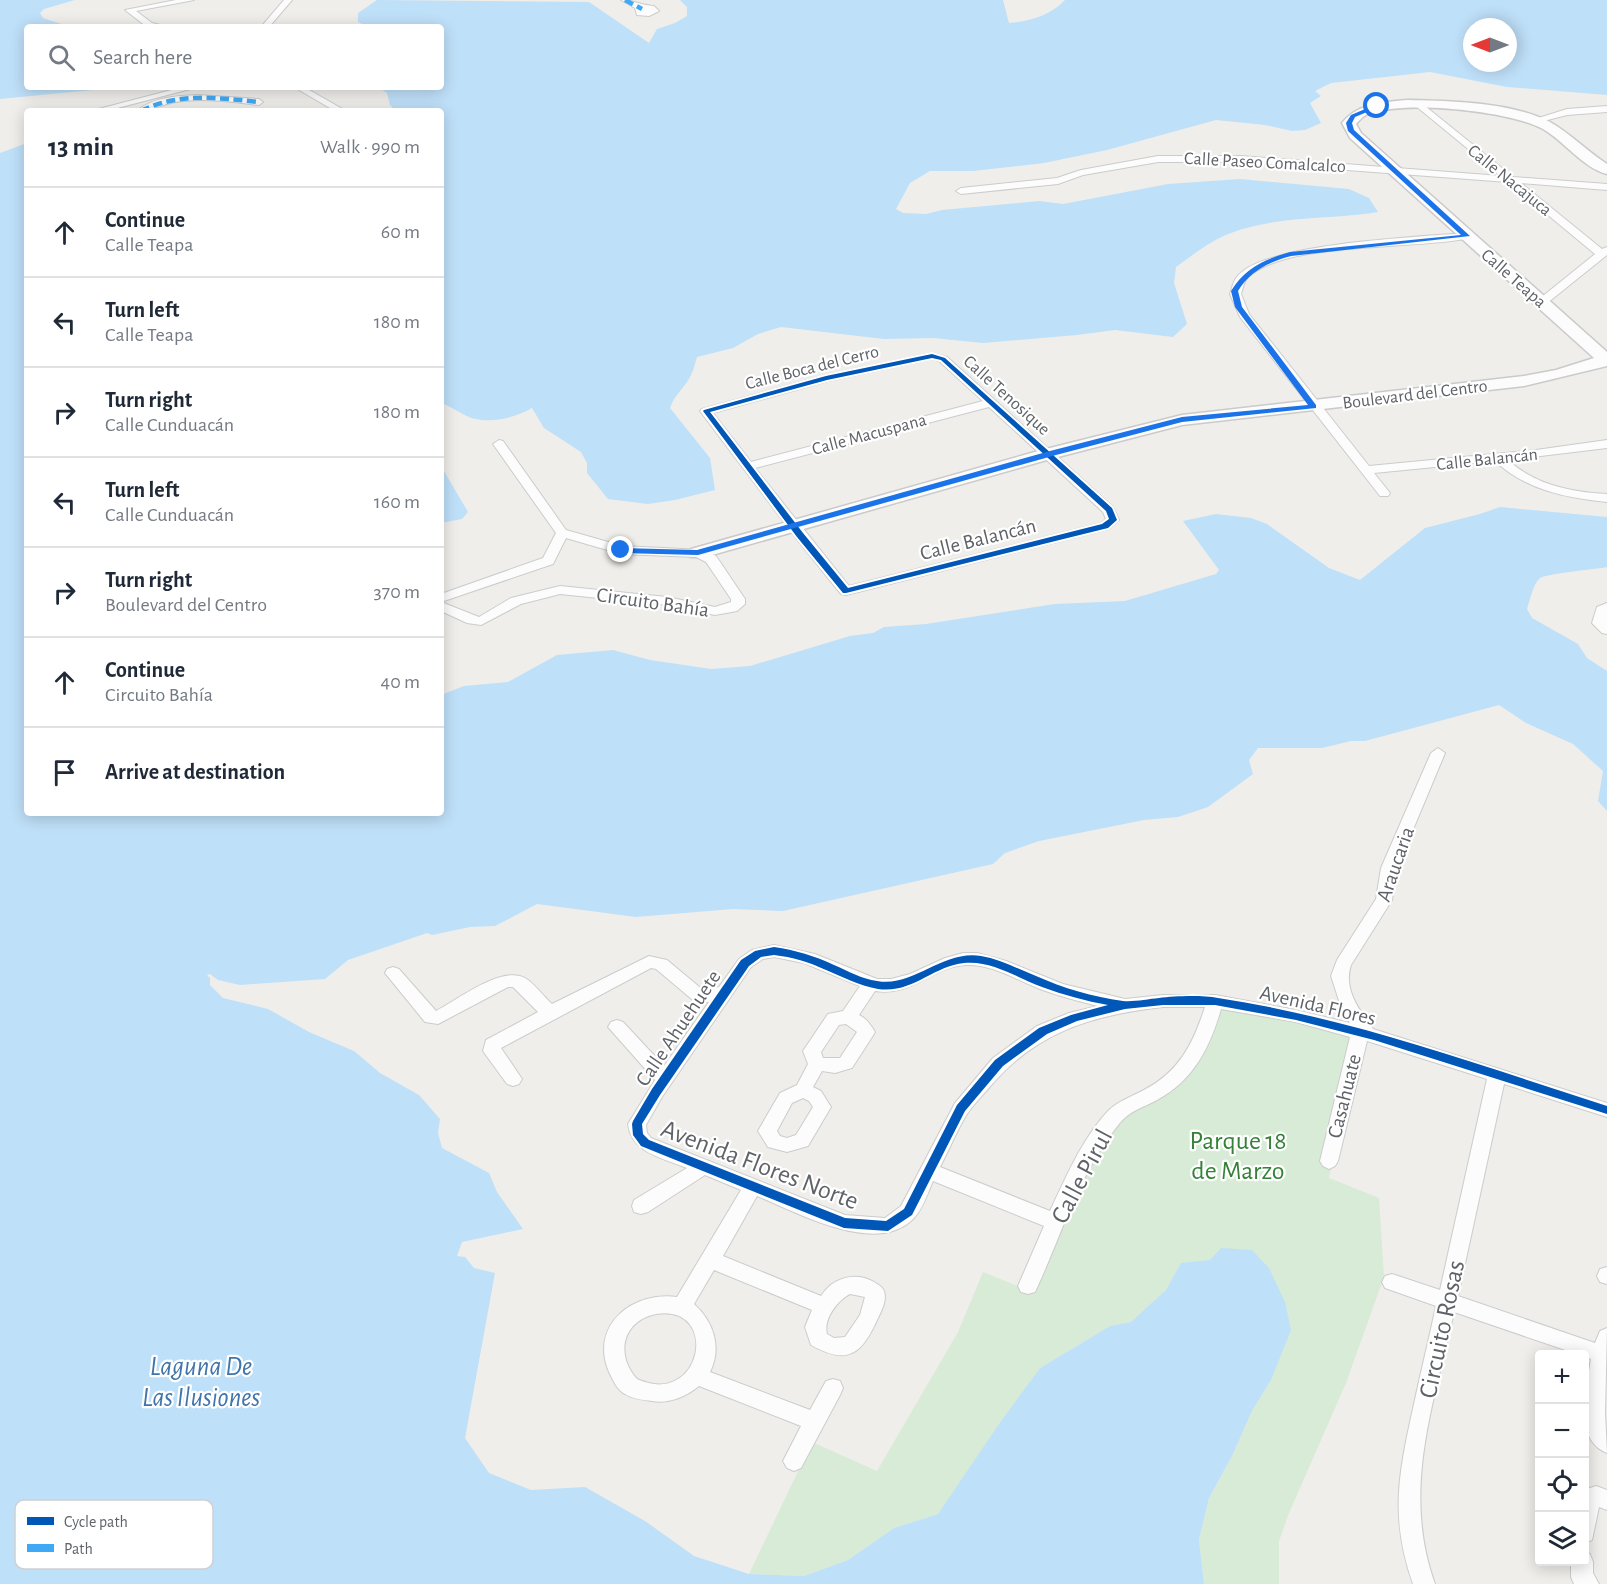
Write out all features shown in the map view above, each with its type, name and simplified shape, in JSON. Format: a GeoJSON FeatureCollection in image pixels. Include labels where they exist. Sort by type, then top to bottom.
{"type":"FeatureCollection","features":[{"type":"Feature","properties":{"kind":"street"},"geometry":{"type":"LineString","coordinates":[[144,0],[153,5]]}},
{"type":"Feature","properties":{"kind":"street"},"geometry":{"type":"LineString","coordinates":[[149,24],[130,11],[132,8],[190,0]]}},
{"type":"Feature","properties":{"kind":"street"},"geometry":{"type":"LineString","coordinates":[[268,24],[288,0]]}},
{"type":"Feature","properties":{"kind":"street"},"geometry":{"type":"LineString","coordinates":[[625,0],[642,9]]}},
{"type":"Feature","properties":{"kind":"street"},"geometry":{"type":"LineString","coordinates":[[147,108],[186,90]]}},
{"type":"Feature","properties":{"kind":"street"},"geometry":{"type":"LineString","coordinates":[[304,90],[336,108]]}},
{"type":"Feature","properties":{"kind":"street"},"geometry":{"type":"LineString","coordinates":[[111,108],[165,98],[259,102]]}},
{"type":"Feature","properties":{"kind":"street"},"geometry":{"type":"LineString","coordinates":[[1420,105],[1493,110],[1536,120],[1553,129],[1607,170]]}},
{"type":"Feature","properties":{"kind":"street","name":"Calle Teapa"},"geometry":{"type":"LineString","coordinates":[[1420,105],[1373,107],[1358,113],[1350,121],[1350,128],[1606,363]]}},
{"type":"Feature","properties":{"kind":"street","name":"Calle Nacajuca"},"geometry":{"type":"LineString","coordinates":[[1420,105],[1509,179],[1604,252]]}},
{"type":"Feature","properties":{"kind":"street"},"geometry":{"type":"LineString","coordinates":[[1536,120],[1567,112],[1607,109]]}},
{"type":"Feature","properties":{"kind":"street","name":"Calle Paseo Comalcalco"},"geometry":{"type":"LineString","coordinates":[[961,191],[1061,180],[1106,168],[1170,158],[1230,159],[1607,187]]}},
{"type":"Feature","properties":{"kind":"street"},"geometry":{"type":"LineString","coordinates":[[1384,493],[1238,307],[1235,291],[1242,279],[1266,261],[1290,254],[1466,236]]}},
{"type":"Feature","properties":{"kind":"street"},"geometry":{"type":"LineString","coordinates":[[1542,302],[1604,252]]}},
{"type":"Feature","properties":{"kind":"street","name":"Calle Tenosique"},"geometry":{"type":"LineString","coordinates":[[927,357],[938,356],[943,359],[1109,510],[1112,516]]}},
{"type":"Feature","properties":{"kind":"street","name":"Calle Boca del Cerro"},"geometry":{"type":"LineString","coordinates":[[748,466],[706,411],[832,377],[927,357]]}},
{"type":"Feature","properties":{"kind":"street","name":"Boulevard del Centro"},"geometry":{"type":"LineString","coordinates":[[704,556],[774,534],[1054,460],[1197,430],[1318,411],[1526,393],[1572,385],[1606,363]]}},
{"type":"Feature","properties":{"kind":"street","name":"Calle Macuspana"},"geometry":{"type":"LineString","coordinates":[[748,466],[990,403]]}},
{"type":"Feature","properties":{"kind":"street"},"geometry":{"type":"LineString","coordinates":[[499,444],[562,533],[621,550],[704,556]]}},
{"type":"Feature","properties":{"kind":"street","name":"Calle Balancán"},"geometry":{"type":"LineString","coordinates":[[1367,470],[1498,458],[1607,444]]}},
{"type":"Feature","properties":{"kind":"street"},"geometry":{"type":"LineString","coordinates":[[1498,458],[1518,474],[1542,484],[1576,494],[1607,498]]}},
{"type":"Feature","properties":{"kind":"street"},"geometry":{"type":"LineString","coordinates":[[748,466],[796,530]]}},
{"type":"Feature","properties":{"kind":"street","name":"Calle Balancán"},"geometry":{"type":"LineString","coordinates":[[796,530],[846,591],[1105,526],[1112,521],[1112,516]]}},
{"type":"Feature","properties":{"kind":"street"},"geometry":{"type":"LineString","coordinates":[[444,597],[548,561],[562,533]]}},
{"type":"Feature","properties":{"kind":"street","name":"Circuito Bahía"},"geometry":{"type":"LineString","coordinates":[[444,607],[472,620],[485,621],[516,601],[565,590],[667,601],[715,610],[732,608],[738,604],[738,599],[704,556]]}},
{"type":"Feature","properties":{"kind":"street"},"geometry":{"type":"LineString","coordinates":[[1607,607],[1602,610],[1599,623],[1607,630]]}},
{"type":"Feature","properties":{"kind":"street","name":"Araucaria"},"geometry":{"type":"LineString","coordinates":[[1364,1033],[1350,1010],[1339,976],[1343,964],[1384,900],[1389,868],[1438,753]]}},
{"type":"Feature","properties":{"kind":"street","name":"Calle Ahuehuete"},"geometry":{"type":"LineString","coordinates":[[638,1135],[638,1124],[665,1079],[750,957],[772,950],[787,952],[871,983]]}},
{"type":"Feature","properties":{"kind":"street"},"geometry":{"type":"LineString","coordinates":[[848,1017],[871,983],[892,987],[906,984],[955,959],[969,958],[995,964],[1054,988],[1125,1005]]}},
{"type":"Feature","properties":{"kind":"street"},"geometry":{"type":"LineString","coordinates":[[513,1079],[492,1051],[492,1045],[550,1012],[649,962],[661,964],[700,997],[723,993]]}},
{"type":"Feature","properties":{"kind":"street"},"geometry":{"type":"LineString","coordinates":[[393,973],[431,1017],[444,1015],[504,981],[511,980],[519,983],[550,1012]]}},
{"type":"Feature","properties":{"kind":"street","name":"Avenida Flores"},"geometry":{"type":"LineString","coordinates":[[1125,1005],[1163,1001],[1215,1000],[1364,1033],[1607,1110]]}},
{"type":"Feature","properties":{"kind":"street","name":"Calle Pirul"},"geometry":{"type":"LineString","coordinates":[[1028,1286],[1092,1146],[1114,1116],[1170,1084],[1189,1066],[1215,1000]]}},
{"type":"Feature","properties":{"kind":"street","name":"Avenida Flores Norte"},"geometry":{"type":"LineString","coordinates":[[638,1135],[645,1143],[844,1223],[888,1226],[908,1212],[961,1108],[999,1063],[1043,1031],[1075,1018],[1125,1005]]}},
{"type":"Feature","properties":{"kind":"street"},"geometry":{"type":"LineString","coordinates":[[806,1086],[822,1107],[802,1141],[787,1145],[774,1142],[767,1131],[786,1098],[806,1086],[817,1065],[812,1050],[834,1019],[848,1017],[860,1023],[866,1032],[846,1063],[835,1066],[817,1065]]}},
{"type":"Feature","properties":{"kind":"street"},"geometry":{"type":"LineString","coordinates":[[617,1027],[665,1079]]}},
{"type":"Feature","properties":{"kind":"street","name":"Casahuate"},"geometry":{"type":"LineString","coordinates":[[1329,1161],[1364,1033]]}},
{"type":"Feature","properties":{"kind":"street","name":"Circuito Rosas"},"geometry":{"type":"LineString","coordinates":[[1424,1584],[1411,1541],[1407,1512],[1408,1486],[1497,1075]]}},
{"type":"Feature","properties":{"kind":"street"},"geometry":{"type":"LineString","coordinates":[[640,1206],[704,1167]]}},
{"type":"Feature","properties":{"kind":"street"},"geometry":{"type":"LineString","coordinates":[[929,1171],[1056,1222]]}},
{"type":"Feature","properties":{"kind":"street"},"geometry":{"type":"LineString","coordinates":[[682,1307],[753,1187]]}},
{"type":"Feature","properties":{"kind":"street"},"geometry":{"type":"LineString","coordinates":[[710,1259],[824,1306]]}},
{"type":"Feature","properties":{"kind":"street"},"geometry":{"type":"LineString","coordinates":[[1392,1282],[1604,1345],[1594,1422],[1607,1443]]}},
{"type":"Feature","properties":{"kind":"street"},"geometry":{"type":"LineString","coordinates":[[660,1305],[682,1307],[695,1317],[705,1332],[709,1351],[704,1368],[696,1376],[670,1392],[650,1393],[630,1387],[615,1367],[614,1342],[627,1318],[642,1309],[660,1305]]}},
{"type":"Feature","properties":{"kind":"street"},"geometry":{"type":"LineString","coordinates":[[696,1376],[815,1422]]}},
{"type":"Feature","properties":{"kind":"street"},"geometry":{"type":"LineString","coordinates":[[794,1461],[833,1388]]}},
{"type":"Feature","properties":{"kind":"street"},"geometry":{"type":"LineString","coordinates":[[1588,1512],[1590,1498],[1596,1496],[1607,1500]]}},
{"type":"Feature","properties":{"kind":"street"},"geometry":{"type":"LineString","coordinates":[[1582,1566],[1582,1577],[1588,1584]]}},
{"type":"Feature","properties":{"kind":"green space","name":"Parque 18 de Marzo"},"geometry":{"type":"Polygon","coordinates":[[[1219,1004],[1360,1032],[1329,1178],[1379,1198],[1384,1277],[1346,1383],[1279,1541],[1279,1584],[1204,1584],[1199,1540],[1209,1498],[1232,1456],[1252,1411],[1271,1380],[1210,1260],[1172,1283],[1154,1303],[1131,1322],[1110,1326],[1040,1368],[938,1514],[894,1528],[848,1560],[804,1576],[749,1574],[812,1442],[877,1471],[958,1332],[983,1272],[1027,1290],[1059,1222],[1117,1119],[1187,1077],[1198,1058],[1219,1004]]]}},
{"type":"Feature","properties":{"kind":"water"},"geometry":{"type":"Polygon","coordinates":[[[0,0],[75,0],[44,9],[40,13],[43,18],[62,24],[24,24],[24,90],[93,90],[0,99],[0,0]]]}},
{"type":"Feature","properties":{"kind":"water"},"geometry":{"type":"Polygon","coordinates":[[[377,0],[589,2],[649,43],[657,29],[687,16],[687,7],[680,0],[1003,0],[1009,23],[1039,17],[1053,10],[1065,0],[1607,0],[1607,95],[1507,87],[1430,72],[1331,83],[1315,91],[1321,96],[1310,103],[1321,123],[1305,130],[1292,131],[1265,125],[1216,120],[1107,150],[1044,163],[973,171],[930,171],[910,183],[896,209],[903,213],[926,214],[942,210],[1039,201],[1063,204],[1168,184],[1240,179],[1349,189],[1369,198],[1378,212],[1267,223],[1231,233],[1209,244],[1176,267],[1174,283],[1187,324],[1173,337],[1115,330],[983,343],[933,338],[884,339],[781,327],[758,334],[733,348],[697,357],[689,379],[670,408],[710,458],[715,490],[648,504],[608,499],[587,473],[587,463],[581,452],[544,428],[532,408],[505,418],[483,420],[467,416],[444,404],[444,108],[393,108],[387,93],[382,90],[444,90],[444,24],[362,24],[358,22],[358,13],[377,0]]]}},
{"type":"Feature","properties":{"kind":"water","name":"Laguna De Las Ilusiones"},"geometry":{"type":"Polygon","coordinates":[[[24,144],[24,816],[444,816],[444,694],[464,686],[508,682],[557,655],[613,650],[650,660],[711,669],[750,666],[850,636],[873,633],[884,627],[926,624],[1055,604],[1125,601],[1216,574],[1219,570],[1183,521],[1216,514],[1251,518],[1267,524],[1329,568],[1360,580],[1425,528],[1500,507],[1607,517],[1607,567],[1540,578],[1527,609],[1532,618],[1578,644],[1587,658],[1607,671],[1607,811],[1598,801],[1603,771],[1573,744],[1526,723],[1499,705],[1365,741],[1351,741],[1322,748],[1258,748],[1249,760],[1253,774],[1208,807],[1178,817],[1144,820],[1039,841],[1005,853],[993,864],[783,911],[733,909],[636,917],[537,904],[495,926],[470,927],[432,935],[427,933],[348,960],[325,979],[240,985],[218,980],[210,974],[207,975],[210,978],[210,985],[223,998],[268,1009],[309,1032],[354,1051],[380,1073],[419,1095],[440,1119],[438,1133],[442,1148],[489,1173],[497,1192],[523,1229],[462,1242],[457,1256],[465,1257],[474,1268],[495,1273],[465,1438],[489,1473],[531,1490],[585,1487],[645,1521],[694,1556],[749,1574],[804,1576],[848,1560],[894,1528],[938,1514],[1040,1368],[1110,1326],[1131,1322],[1166,1290],[1181,1263],[1210,1260],[1221,1248],[1252,1250],[1269,1268],[1285,1302],[1291,1330],[1271,1380],[1252,1411],[1232,1456],[1209,1498],[1199,1540],[1204,1584],[0,1584],[0,153],[24,144]]]}},
{"type":"Feature","properties":{"kind":"water"},"geometry":{"type":"Polygon","coordinates":[[[444,471],[468,512],[462,519],[444,522],[444,471]]]}},
{"type":"Feature","properties":{"kind":"marked path"},"geometry":{"type":"LineString","coordinates":[[625,0],[642,9]]}},
{"type":"Feature","properties":{"kind":"marked path"},"geometry":{"type":"LineString","coordinates":[[147,108],[168,100],[183,98],[259,102]]}},
{"type":"Feature","properties":{"kind":"cycle path"},"geometry":{"type":"LineString","coordinates":[[932,356],[943,359],[1109,510],[1113,520],[1105,526],[846,591],[800,535],[706,411],[826,378],[932,356]]}},
{"type":"Feature","properties":{"kind":"cycle path"},"geometry":{"type":"LineString","coordinates":[[1125,1005],[1058,989],[985,960],[963,959],[951,962],[916,979],[891,986],[862,981],[791,953],[774,951],[758,954],[745,963],[656,1092],[637,1124],[638,1135],[645,1143],[844,1223],[888,1226],[908,1212],[961,1108],[999,1063],[1043,1031],[1075,1018],[1125,1005],[1163,1001],[1215,1001],[1296,1016],[1374,1036],[1607,1110]]}},
{"type":"Feature","properties":{"kind":"route"},"geometry":{"type":"LineString","coordinates":[[621,550],[698,553],[1053,453],[1182,420],[1314,406],[1238,307],[1235,291],[1242,279],[1266,261],[1290,254],[1466,236],[1351,131],[1349,123],[1353,116],[1377,106]]}}]}
